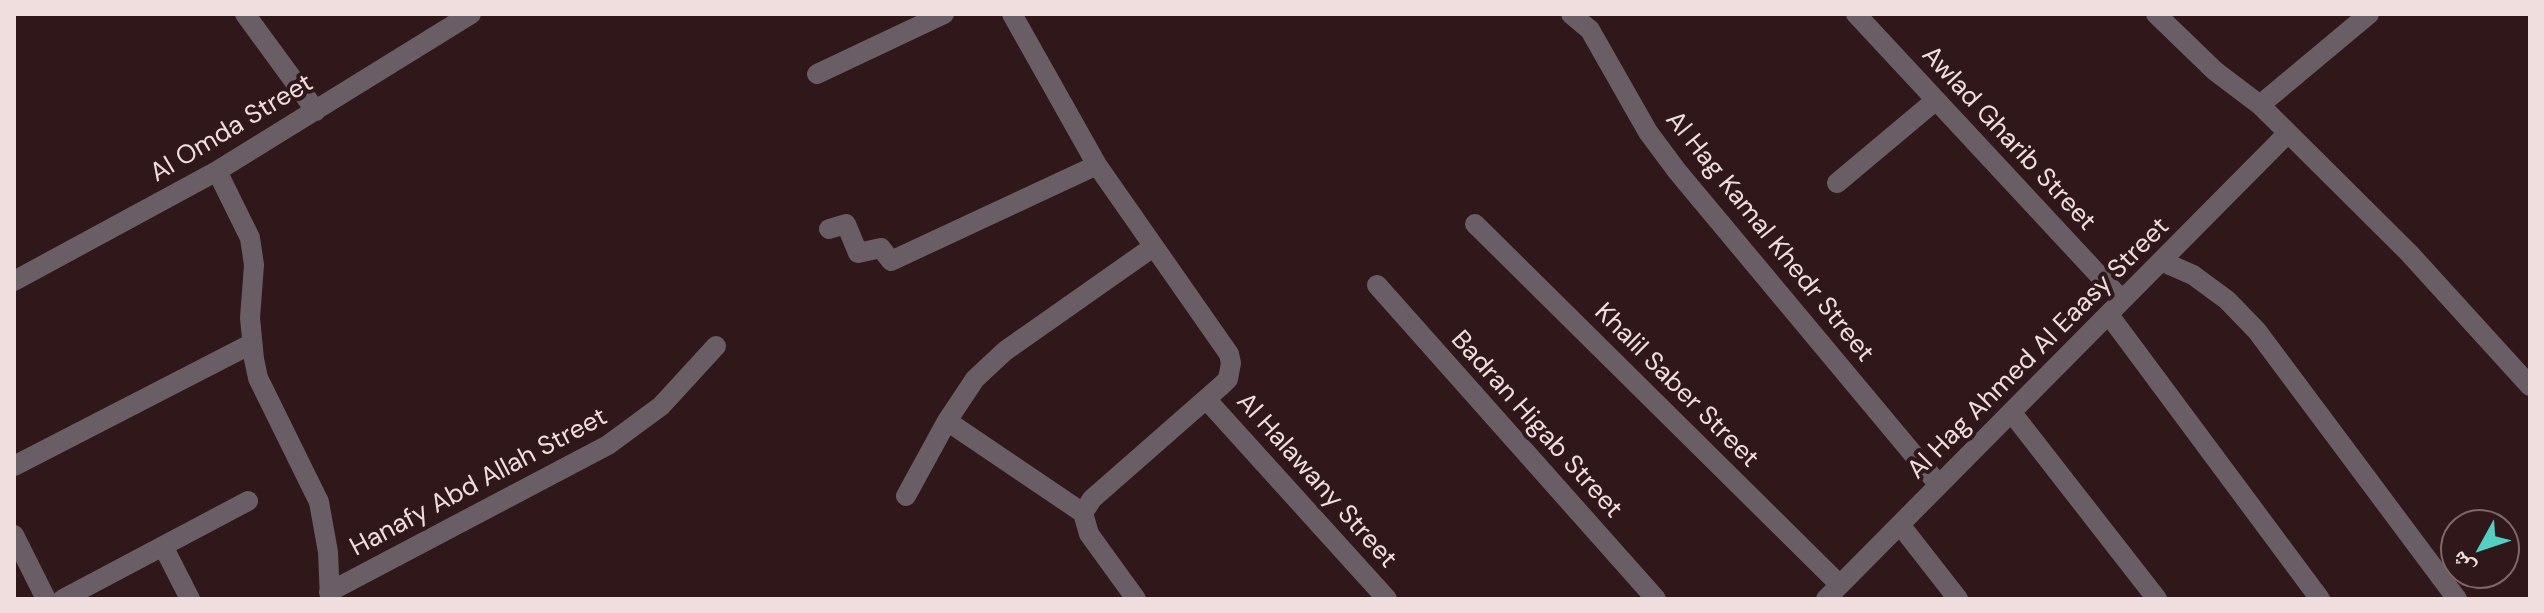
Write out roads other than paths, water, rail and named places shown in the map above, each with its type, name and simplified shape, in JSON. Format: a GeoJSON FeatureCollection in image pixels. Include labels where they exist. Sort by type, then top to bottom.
{"type":"FeatureCollection","features":[{"type":"Feature","properties":{"kind":"street"},"geometry":{"type":"LineString","coordinates":[[245,14],[316,111]]}},
{"type":"Feature","properties":{"kind":"street","name":"Al Omda Street"},"geometry":{"type":"LineString","coordinates":[[14,281],[217,171],[471,14]]}},
{"type":"Feature","properties":{"kind":"street"},"geometry":{"type":"LineString","coordinates":[[817,74],[944,14]]}},
{"type":"Feature","properties":{"kind":"street"},"geometry":{"type":"LineString","coordinates":[[1012,14],[1097,165],[1229,354],[1231,371],[1228,379],[1092,499],[1083,513]]}},
{"type":"Feature","properties":{"kind":"street","name":"Al Hag Kamal Khedr Street"},"geometry":{"type":"LineString","coordinates":[[1571,14],[1590,30],[1648,132],[1677,171],[1939,485]]}},
{"type":"Feature","properties":{"kind":"street","name":"Awlad Gharib Street"},"geometry":{"type":"LineString","coordinates":[[1856,14],[1936,100],[2116,308],[2320,599]]}},
{"type":"Feature","properties":{"kind":"street"},"geometry":{"type":"LineString","coordinates":[[2156,14],[2215,71],[2260,105],[2409,253],[2530,386]]}},
{"type":"Feature","properties":{"kind":"street"},"geometry":{"type":"LineString","coordinates":[[2260,105],[2369,14]]}},
{"type":"Feature","properties":{"kind":"street"},"geometry":{"type":"LineString","coordinates":[[1837,183],[1936,100]]}},
{"type":"Feature","properties":{"kind":"street","name":"Al Hag Ahmed Al Eaasy Street"},"geometry":{"type":"LineString","coordinates":[[1833,592],[2287,134]]}},
{"type":"Feature","properties":{"kind":"street"},"geometry":{"type":"LineString","coordinates":[[829,229],[846,224],[858,253],[881,248],[891,261],[1097,165]]}},
{"type":"Feature","properties":{"kind":"street"},"geometry":{"type":"LineString","coordinates":[[217,171],[246,226],[253,251],[251,344],[258,378],[319,502],[328,552],[329,596]]}},
{"type":"Feature","properties":{"kind":"street","name":"Khalil Saber Street"},"geometry":{"type":"LineString","coordinates":[[1475,224],[1833,592]]}},
{"type":"Feature","properties":{"kind":"street"},"geometry":{"type":"LineString","coordinates":[[906,496],[947,421],[975,379],[1005,351],[1153,247]]}},
{"type":"Feature","properties":{"kind":"street"},"geometry":{"type":"LineString","coordinates":[[2161,261],[2205,283],[2257,331],[2457,599]]}},
{"type":"Feature","properties":{"kind":"street","name":"Badran Higab Street"},"geometry":{"type":"LineString","coordinates":[[1377,285],[1656,599]]}},
{"type":"Feature","properties":{"kind":"street"},"geometry":{"type":"LineString","coordinates":[[14,466],[251,344]]}},
{"type":"Feature","properties":{"kind":"street","name":"Hanafy Abd Allah Street"},"geometry":{"type":"LineString","coordinates":[[329,596],[608,445],[661,406],[716,346]]}},
{"type":"Feature","properties":{"kind":"street","name":"Al Halawany Street"},"geometry":{"type":"LineString","coordinates":[[1206,399],[1387,599]]}},
{"type":"Feature","properties":{"kind":"street"},"geometry":{"type":"LineString","coordinates":[[2012,413],[2157,599]]}},
{"type":"Feature","properties":{"kind":"street"},"geometry":{"type":"LineString","coordinates":[[947,421],[1083,513],[1089,534],[1136,599]]}},
{"type":"Feature","properties":{"kind":"street"},"geometry":{"type":"LineString","coordinates":[[63,599],[248,501]]}},
{"type":"Feature","properties":{"kind":"street"},"geometry":{"type":"LineString","coordinates":[[1901,526],[1958,599]]}},
{"type":"Feature","properties":{"kind":"street"},"geometry":{"type":"LineString","coordinates":[[14,535],[46,599]]}},
{"type":"Feature","properties":{"kind":"street"},"geometry":{"type":"LineString","coordinates":[[163,546],[190,599]]}}]}
